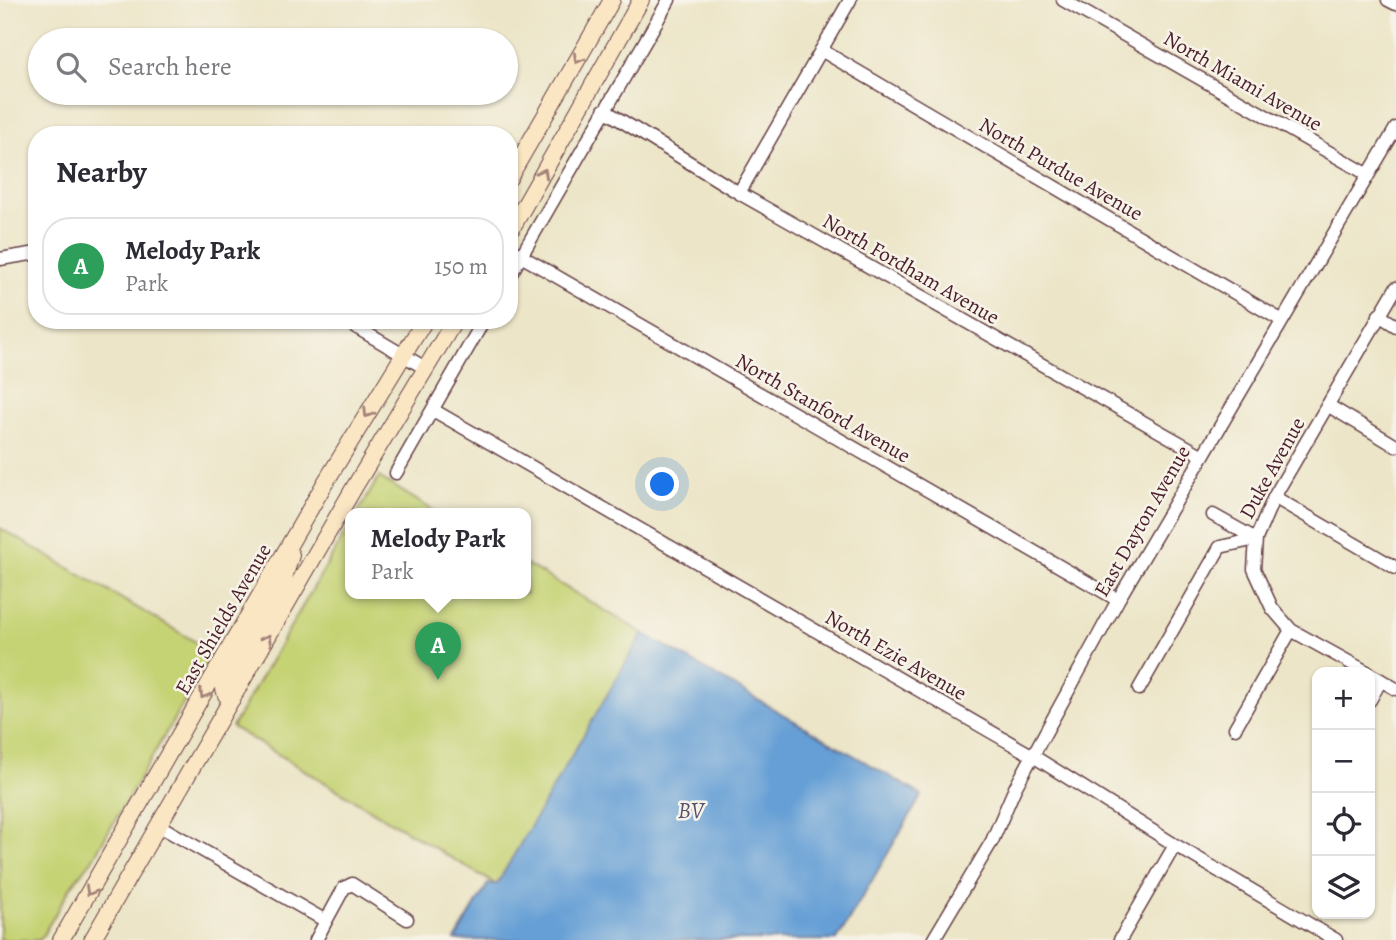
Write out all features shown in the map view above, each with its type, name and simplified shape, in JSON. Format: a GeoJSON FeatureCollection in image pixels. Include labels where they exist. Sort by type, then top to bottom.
{"type":"FeatureCollection","features":[{"type":"Feature","properties":{"kind":"main road"},"geometry":{"type":"LineString","coordinates":[[518,162],[612,0]]}},
{"type":"Feature","properties":{"kind":"main road"},"geometry":{"type":"LineString","coordinates":[[518,217],[641,0]]}},
{"type":"Feature","properties":{"kind":"main road","name":"East Shields Avenue"},"geometry":{"type":"LineString","coordinates":[[61,940],[299,530],[420,329]]}},
{"type":"Feature","properties":{"kind":"main road"},"geometry":{"type":"LineString","coordinates":[[92,940],[449,329]]}},
{"type":"Feature","properties":{"kind":"main road"},"geometry":{"type":"LineString","coordinates":[[232,699],[226,695],[224,689],[227,680],[284,578],[299,530]]}},
{"type":"Feature","properties":{"kind":"street"},"geometry":{"type":"LineString","coordinates":[[518,261],[669,0]]}},
{"type":"Feature","properties":{"kind":"street"},"geometry":{"type":"LineString","coordinates":[[739,193],[850,0]]}},
{"type":"Feature","properties":{"kind":"street","name":"North Miami Avenue"},"geometry":{"type":"LineString","coordinates":[[1063,0],[1367,174]]}},
{"type":"Feature","properties":{"kind":"street"},"geometry":{"type":"LineString","coordinates":[[1388,0],[1396,4]]}},
{"type":"Feature","properties":{"kind":"street","name":"North Purdue Avenue"},"geometry":{"type":"LineString","coordinates":[[821,51],[1281,320]]}},
{"type":"Feature","properties":{"kind":"street","name":"North Fordham Avenue"},"geometry":{"type":"LineString","coordinates":[[604,110],[739,193],[1203,456]]}},
{"type":"Feature","properties":{"kind":"street","name":"East Dayton Avenue"},"geometry":{"type":"LineString","coordinates":[[933,940],[992,841],[1015,788],[1118,600],[1396,128]]}},
{"type":"Feature","properties":{"kind":"street"},"geometry":{"type":"LineString","coordinates":[[0,259],[28,254]]}},
{"type":"Feature","properties":{"kind":"street","name":"North Stanford Avenue"},"geometry":{"type":"LineString","coordinates":[[518,254],[1118,600]]}},
{"type":"Feature","properties":{"kind":"street","name":"Duke Avenue"},"geometry":{"type":"LineString","coordinates":[[1357,667],[1291,630],[1272,608],[1254,569],[1256,539],[1274,497],[1396,288]]}},
{"type":"Feature","properties":{"kind":"street"},"geometry":{"type":"LineString","coordinates":[[1379,315],[1396,326]]}},
{"type":"Feature","properties":{"kind":"street"},"geometry":{"type":"LineString","coordinates":[[359,329],[425,368]]}},
{"type":"Feature","properties":{"kind":"street"},"geometry":{"type":"LineString","coordinates":[[396,473],[479,329]]}},
{"type":"Feature","properties":{"kind":"street"},"geometry":{"type":"LineString","coordinates":[[1329,406],[1396,446]]}},
{"type":"Feature","properties":{"kind":"street","name":"North Ezie Avenue"},"geometry":{"type":"LineString","coordinates":[[433,410],[1033,756],[1315,934],[1336,940]]}},
{"type":"Feature","properties":{"kind":"street"},"geometry":{"type":"LineString","coordinates":[[1274,497],[1396,568]]}},
{"type":"Feature","properties":{"kind":"street"},"geometry":{"type":"LineString","coordinates":[[1213,515],[1256,539]]}},
{"type":"Feature","properties":{"kind":"street"},"geometry":{"type":"LineString","coordinates":[[1139,689],[1220,547],[1256,539]]}},
{"type":"Feature","properties":{"kind":"street"},"geometry":{"type":"LineString","coordinates":[[1235,728],[1291,630]]}},
{"type":"Feature","properties":{"kind":"street","name":"Duke Avenue"},"geometry":{"type":"LineString","coordinates":[[1375,677],[1396,690]]}},
{"type":"Feature","properties":{"kind":"street"},"geometry":{"type":"LineString","coordinates":[[158,825],[326,921]]}},
{"type":"Feature","properties":{"kind":"street"},"geometry":{"type":"LineString","coordinates":[[1120,940],[1175,845]]}},
{"type":"Feature","properties":{"kind":"street"},"geometry":{"type":"LineString","coordinates":[[316,940],[344,888],[352,884],[407,919]]}},
{"type":"Feature","properties":{"kind":"green space"},"geometry":{"type":"Polygon","coordinates":[[[379,477],[429,508],[361,508],[379,477]]]}},
{"type":"Feature","properties":{"kind":"green space"},"geometry":{"type":"Polygon","coordinates":[[[0,528],[213,652],[92,860],[72,885],[40,940],[0,940],[0,528]]]}},
{"type":"Feature","properties":{"kind":"green space"},"geometry":{"type":"Polygon","coordinates":[[[345,534],[345,599],[531,599],[531,567],[643,633],[497,885],[232,727],[345,534]]]}},
{"type":"Feature","properties":{"kind":"water","name":"BV"},"geometry":{"type":"Polygon","coordinates":[[[643,633],[922,795],[837,940],[455,940],[488,884],[497,884],[643,633]]]}},
{"type":"Feature","properties":{"kind":"place","name":"Melody Park"},"geometry":{"type":"Point","coordinates":[438,680]}}]}
